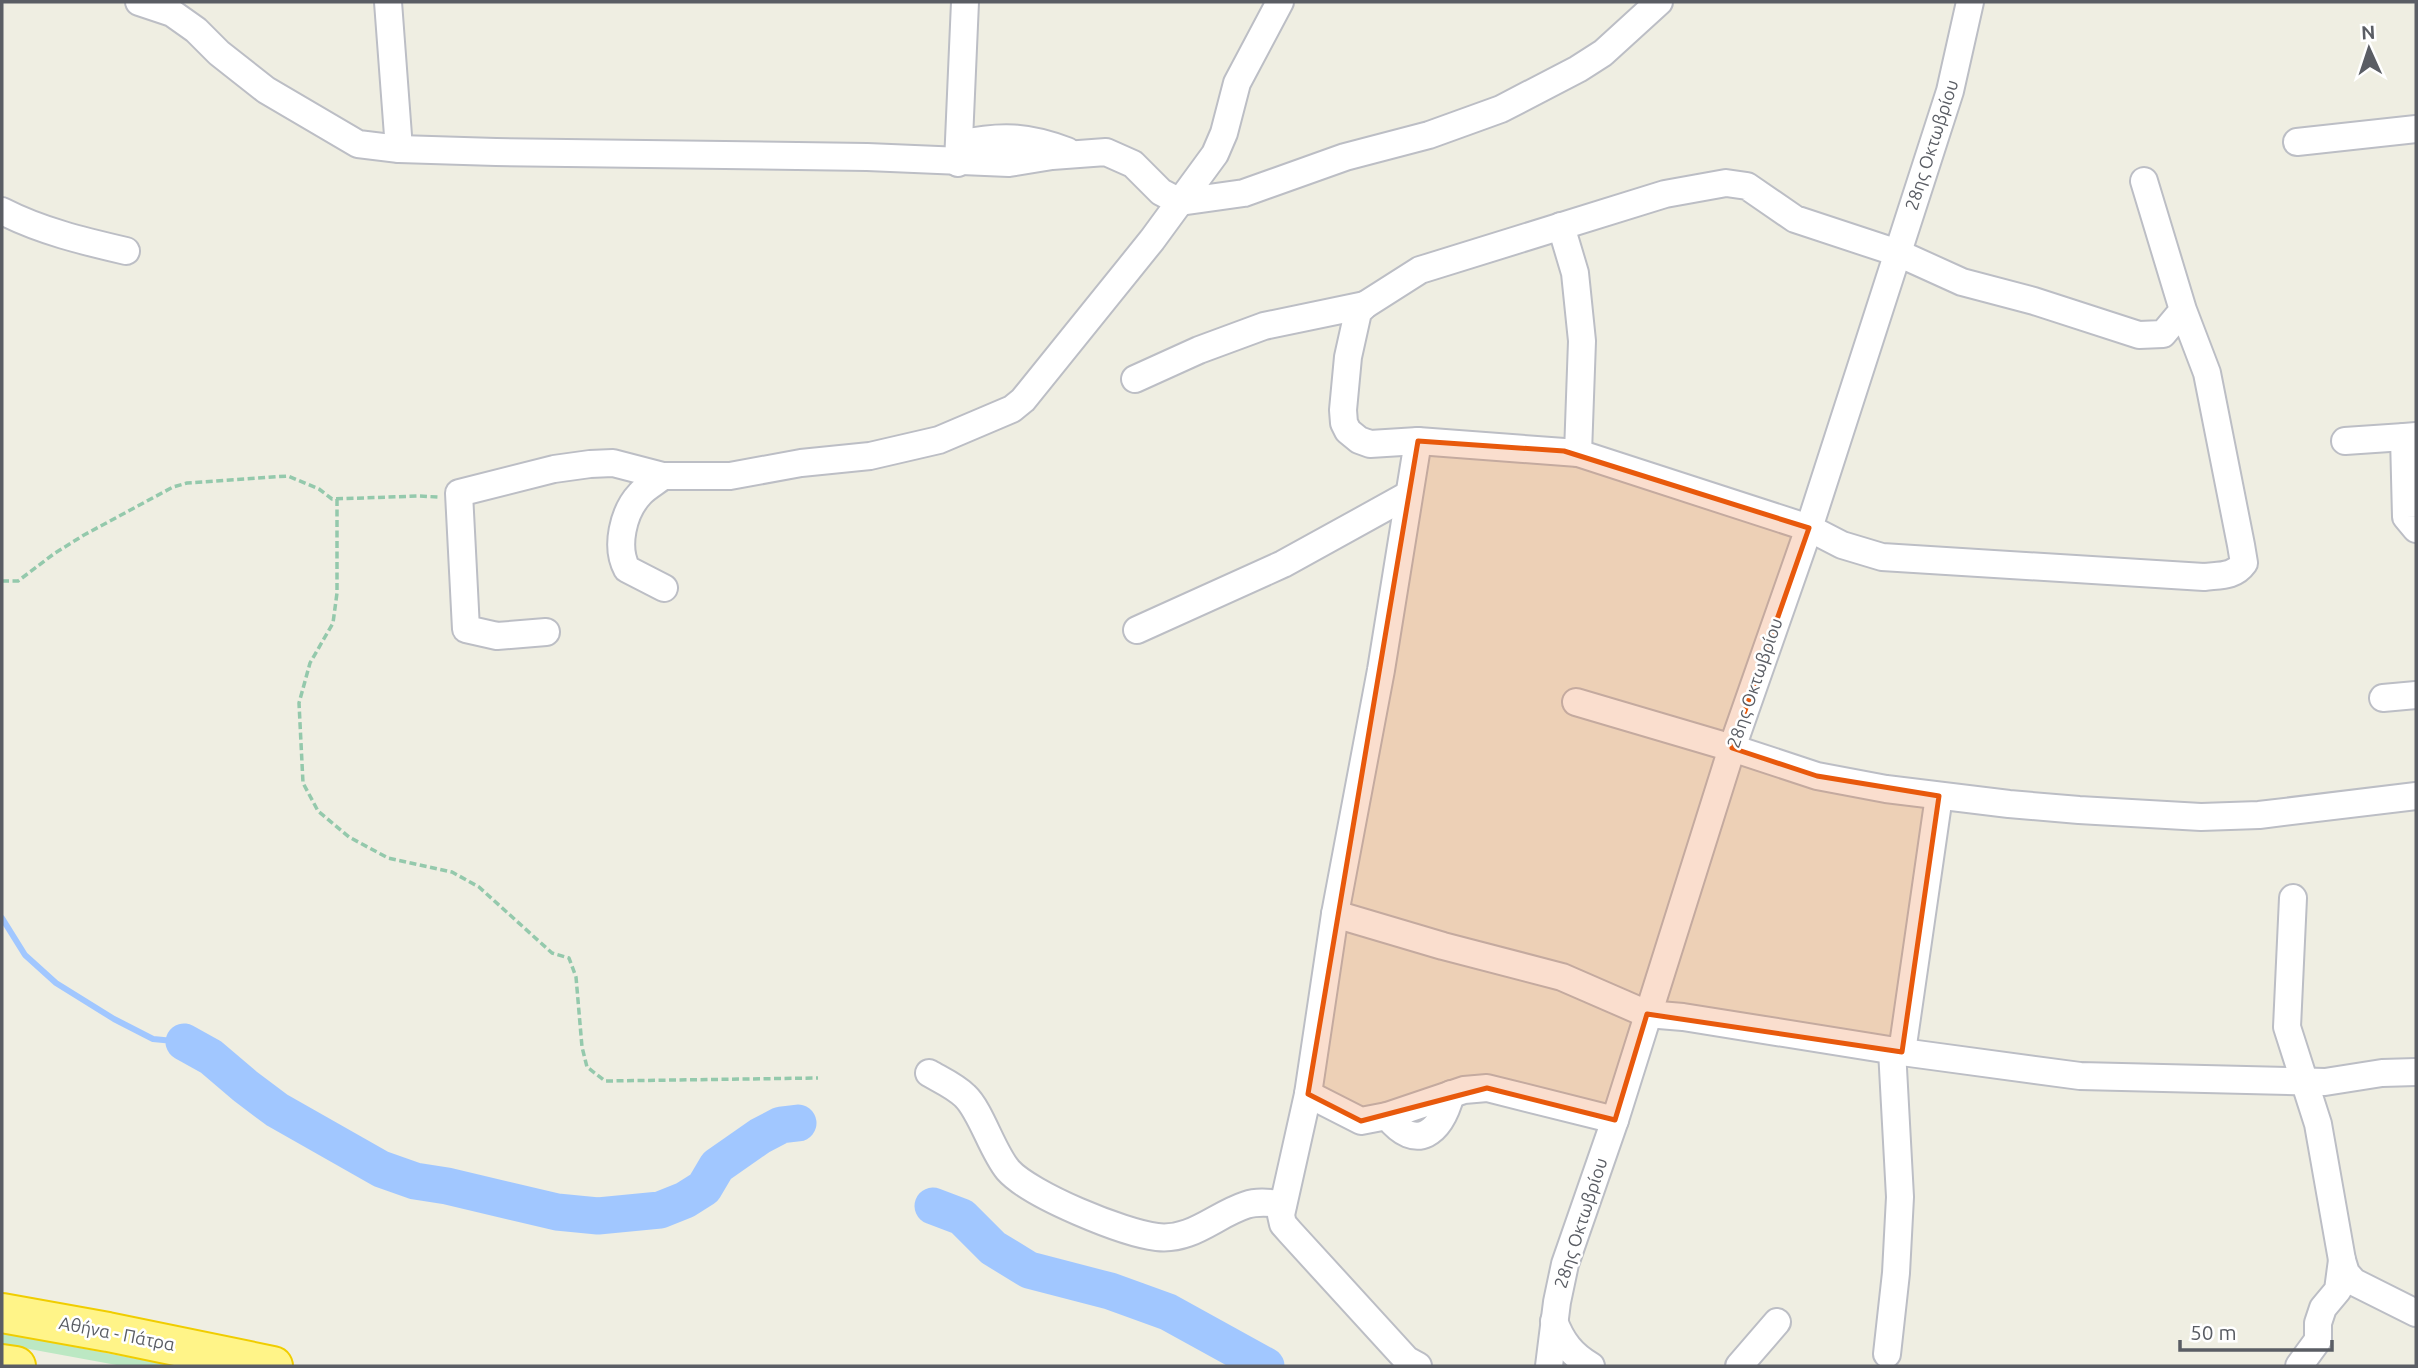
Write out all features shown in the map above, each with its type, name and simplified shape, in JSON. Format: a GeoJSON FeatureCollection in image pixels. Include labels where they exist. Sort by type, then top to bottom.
{"type":"FeatureCollection","features":[{"type":"Feature","properties":{"kind":"highway","name":"Αθήνα - Πάτρα"},"geometry":{"type":"LineString","coordinates":[[2,1313],[273,1366]]}},
{"type":"Feature","properties":{"kind":"highway"},"geometry":{"type":"LineString","coordinates":[[2,1364],[16,1366]]}},
{"type":"Feature","properties":{"kind":"street"},"geometry":{"type":"LineString","coordinates":[[139,2],[172,13],[196,30],[242,73],[335,133],[358,144],[399,149],[666,156],[725,154],[856,157],[959,153],[1009,163],[1106,152],[1133,164],[1161,192],[1180,202],[1244,193],[1345,157],[1429,135],[1500,109],[1578,69],[1660,2]]}},
{"type":"Feature","properties":{"kind":"street"},"geometry":{"type":"LineString","coordinates":[[388,2],[399,149]]}},
{"type":"Feature","properties":{"kind":"street"},"geometry":{"type":"LineString","coordinates":[[959,153],[965,2]]}},
{"type":"Feature","properties":{"kind":"street"},"geometry":{"type":"LineString","coordinates":[[546,632],[497,636],[466,629],[459,493],[554,469],[590,464],[613,463],[663,476],[730,476],[801,463],[870,456],[939,440],[1012,409],[1023,400],[1215,154],[1224,133],[1237,83],[1280,2]]}},
{"type":"Feature","properties":{"kind":"street","name":"28ης Οκτωβρίου"},"geometry":{"type":"LineString","coordinates":[[1549,1366],[1565,1264],[1615,1120],[1732,748],[1809,528],[1950,91],[1970,2]]}},
{"type":"Feature","properties":{"kind":"street"},"geometry":{"type":"LineString","coordinates":[[2297,142],[2416,129]]}},
{"type":"Feature","properties":{"kind":"street"},"geometry":{"type":"LineString","coordinates":[[1365,304],[1355,320],[1350,344],[1344,423],[1353,436],[1370,444],[1418,441],[1578,453],[1809,528],[1843,545],[1882,557],[2203,576],[2237,572],[2244,563],[2207,373],[2183,310],[2144,181]]}},
{"type":"Feature","properties":{"kind":"street"},"geometry":{"type":"LineString","coordinates":[[1135,379],[1199,350],[1264,326],[1365,304],[1420,270],[1665,194],[1726,183],[1747,186],[1795,219],[1898,253],[1962,282],[2048,305],[2139,335],[2163,334],[2183,310]]}},
{"type":"Feature","properties":{"kind":"street"},"geometry":{"type":"LineString","coordinates":[[2,211],[27,224],[126,251]]}},
{"type":"Feature","properties":{"kind":"street"},"geometry":{"type":"LineString","coordinates":[[1561,226],[1576,273],[1581,328],[1582,374],[1578,453]]}},
{"type":"Feature","properties":{"kind":"street"},"geometry":{"type":"LineString","coordinates":[[2346,441],[2410,436],[2406,517],[2416,529]]}},
{"type":"Feature","properties":{"kind":"street"},"geometry":{"type":"LineString","coordinates":[[1418,441],[1381,670],[1335,914],[1308,1094],[1281,1215],[1283,1224],[1407,1360],[1418,1366]]}},
{"type":"Feature","properties":{"kind":"street"},"geometry":{"type":"LineString","coordinates":[[663,476],[640,493],[634,502],[620,547],[627,569],[664,588]]}},
{"type":"Feature","properties":{"kind":"street"},"geometry":{"type":"LineString","coordinates":[[1137,630],[1283,564],[1408,495]]}},
{"type":"Feature","properties":{"kind":"street"},"geometry":{"type":"LineString","coordinates":[[2384,698],[2416,695]]}},
{"type":"Feature","properties":{"kind":"street"},"geometry":{"type":"LineString","coordinates":[[1576,702],[1817,776],[1939,796],[2079,810],[2201,817],[2259,816],[2416,796]]}},
{"type":"Feature","properties":{"kind":"street"},"geometry":{"type":"LineString","coordinates":[[1887,1354],[1896,1273],[1900,1197],[1897,1051],[1939,796]]}},
{"type":"Feature","properties":{"kind":"street"},"geometry":{"type":"LineString","coordinates":[[2293,898],[2287,1027],[2318,1124],[2342,1260],[2346,1273],[2354,1282],[2416,1313]]}},
{"type":"Feature","properties":{"kind":"street"},"geometry":{"type":"LineString","coordinates":[[1335,914],[1562,977],[1647,1014],[1683,1017],[1897,1051],[2099,1077],[2325,1082],[2382,1073],[2416,1072]]}},
{"type":"Feature","properties":{"kind":"street"},"geometry":{"type":"LineString","coordinates":[[929,1073],[967,1097],[1006,1167],[1018,1180],[1122,1228],[1137,1233],[1176,1237],[1192,1232],[1248,1204],[1283,1204]]}},
{"type":"Feature","properties":{"kind":"street"},"geometry":{"type":"LineString","coordinates":[[1308,1094],[1361,1121],[1387,1116],[1403,1132],[1420,1137],[1438,1125],[1451,1094],[1486,1088],[1615,1120]]}},
{"type":"Feature","properties":{"kind":"street"},"geometry":{"type":"LineString","coordinates":[[2299,1366],[2318,1339],[2318,1323],[2323,1308],[2338,1290],[2342,1260]]}},
{"type":"Feature","properties":{"kind":"street"},"geometry":{"type":"LineString","coordinates":[[1554,1321],[1562,1342],[1579,1359],[1591,1366]]}},
{"type":"Feature","properties":{"kind":"street"},"geometry":{"type":"LineString","coordinates":[[1740,1366],[1777,1322]]}},
{"type":"Feature","properties":{"kind":"path"},"geometry":{"type":"LineString","coordinates":[[2,581],[18,581],[84,535],[173,486],[187,483],[288,476],[318,489],[332,499],[443,497],[459,493]]}},
{"type":"Feature","properties":{"kind":"path"},"geometry":{"type":"LineString","coordinates":[[337,499],[337,593],[333,623],[310,663],[299,703],[303,783],[318,811],[349,837],[388,858],[452,872],[479,887],[552,953],[569,958],[576,977],[582,1046],[587,1067],[605,1081],[818,1078]]}},
{"type":"Feature","properties":{"kind":"highlighted area"},"geometry":{"type":"Polygon","coordinates":[[[1418,441],[1564,451],[1809,528],[1732,748],[1817,776],[1939,796],[1902,1052],[1647,1014],[1615,1120],[1487,1088],[1361,1121],[1308,1094],[1418,441]]]}},
{"type":"Feature","properties":{"kind":"green space"},"geometry":{"type":"Polygon","coordinates":[[[2,1333],[174,1366],[122,1366],[2,1344],[2,1333]]]}},
{"type":"Feature","properties":{"kind":"waterway"},"geometry":{"type":"LineString","coordinates":[[2,918],[25,955],[56,983],[114,1019],[153,1039],[184,1042]]}},
{"type":"Feature","properties":{"kind":"waterway"},"geometry":{"type":"LineString","coordinates":[[184,1042],[211,1057],[277,1110],[381,1169],[415,1181],[557,1212],[598,1216],[660,1210],[685,1200],[704,1188],[717,1166],[760,1136],[781,1125],[798,1123]]}},
{"type":"Feature","properties":{"kind":"waterway"},"geometry":{"type":"LineString","coordinates":[[933,1206],[962,1217],[993,1248],[1029,1270],[1110,1291],[1168,1312],[1266,1366]]}}]}
